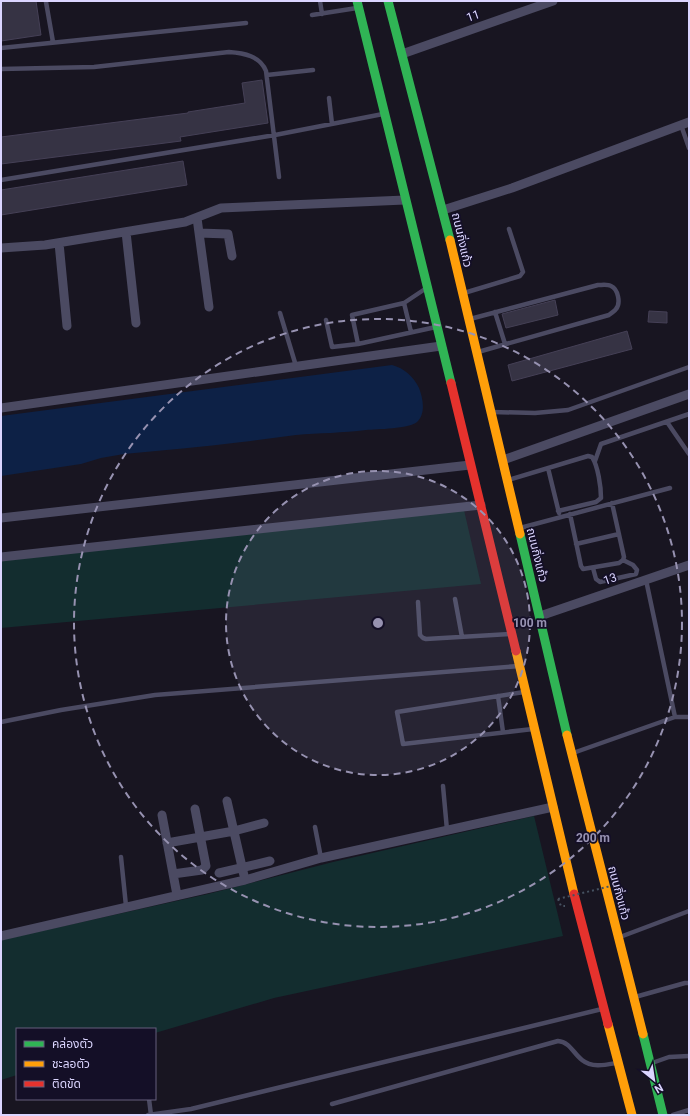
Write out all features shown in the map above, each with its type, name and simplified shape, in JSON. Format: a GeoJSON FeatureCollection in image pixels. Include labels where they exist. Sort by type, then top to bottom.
{"type":"FeatureCollection","features":[{"type":"Feature","properties":{"kind":"main road","name":"ถนนกิ่งแก้ว"},"geometry":{"type":"LineString","coordinates":[[388,1],[443,210],[490,412],[540,616],[571,753],[663,1115]]}},
{"type":"Feature","properties":{"kind":"main road"},"geometry":{"type":"LineString","coordinates":[[358,4],[436,327],[481,505],[576,903],[632,1115]]}},
{"type":"Feature","properties":{"kind":"street","name":"11"},"geometry":{"type":"LineString","coordinates":[[402,54],[553,1]]}},
{"type":"Feature","properties":{"kind":"street"},"geometry":{"type":"LineString","coordinates":[[443,210],[512,188],[685,124]]}},
{"type":"Feature","properties":{"kind":"street"},"geometry":{"type":"LineString","coordinates":[[1,248],[59,243],[185,222],[221,208],[406,200]]}},
{"type":"Feature","properties":{"kind":"street"},"geometry":{"type":"LineString","coordinates":[[197,218],[209,307]]}},
{"type":"Feature","properties":{"kind":"street"},"geometry":{"type":"LineString","coordinates":[[126,232],[136,323]]}},
{"type":"Feature","properties":{"kind":"street"},"geometry":{"type":"LineString","coordinates":[[199,233],[228,234],[232,256]]}},
{"type":"Feature","properties":{"kind":"street"},"geometry":{"type":"LineString","coordinates":[[59,243],[67,326]]}},
{"type":"Feature","properties":{"kind":"street"},"geometry":{"type":"LineString","coordinates":[[1,408],[441,346]]}},
{"type":"Feature","properties":{"kind":"street"},"geometry":{"type":"LineString","coordinates":[[503,460],[689,394]]}},
{"type":"Feature","properties":{"kind":"street"},"geometry":{"type":"LineString","coordinates":[[1,518],[470,465]]}},
{"type":"Feature","properties":{"kind":"street"},"geometry":{"type":"LineString","coordinates":[[1,557],[481,505]]}},
{"type":"Feature","properties":{"kind":"street","name":"13"},"geometry":{"type":"LineString","coordinates":[[540,616],[689,565]]}},
{"type":"Feature","properties":{"kind":"street"},"geometry":{"type":"LineString","coordinates":[[227,801],[245,880]]}},
{"type":"Feature","properties":{"kind":"street"},"geometry":{"type":"LineString","coordinates":[[1,936],[126,906],[245,880],[321,858],[553,807]]}},
{"type":"Feature","properties":{"kind":"street"},"geometry":{"type":"LineString","coordinates":[[173,874],[205,868],[206,866],[195,809]]}},
{"type":"Feature","properties":{"kind":"street"},"geometry":{"type":"LineString","coordinates":[[162,816],[177,895]]}},
{"type":"Feature","properties":{"kind":"street"},"geometry":{"type":"LineString","coordinates":[[167,843],[234,831],[264,823]]}},
{"type":"Feature","properties":{"kind":"street"},"geometry":{"type":"LineString","coordinates":[[219,873],[270,861]]}},
{"type":"Feature","properties":{"kind":"lane"},"geometry":{"type":"LineString","coordinates":[[320,1],[322,14]]}},
{"type":"Feature","properties":{"kind":"lane"},"geometry":{"type":"LineString","coordinates":[[46,2],[53,42]]}},
{"type":"Feature","properties":{"kind":"lane"},"geometry":{"type":"LineString","coordinates":[[312,15],[322,14],[358,4]]}},
{"type":"Feature","properties":{"kind":"lane"},"geometry":{"type":"LineString","coordinates":[[1,48],[246,23]]}},
{"type":"Feature","properties":{"kind":"lane"},"geometry":{"type":"LineString","coordinates":[[1,69],[94,67],[229,52],[242,52],[254,57],[262,63],[267,75],[279,177]]}},
{"type":"Feature","properties":{"kind":"lane"},"geometry":{"type":"LineString","coordinates":[[267,75],[313,70]]}},
{"type":"Feature","properties":{"kind":"lane"},"geometry":{"type":"LineString","coordinates":[[329,98],[332,124]]}},
{"type":"Feature","properties":{"kind":"lane"},"geometry":{"type":"LineString","coordinates":[[1,180],[275,135],[384,114]]}},
{"type":"Feature","properties":{"kind":"lane"},"geometry":{"type":"LineString","coordinates":[[685,124],[689,148]]}},
{"type":"Feature","properties":{"kind":"lane"},"geometry":{"type":"LineString","coordinates":[[462,293],[520,276],[523,272],[509,229]]}},
{"type":"Feature","properties":{"kind":"lane"},"geometry":{"type":"LineString","coordinates":[[469,319],[598,285],[613,286],[617,296],[618,305],[609,315],[476,353]]}},
{"type":"Feature","properties":{"kind":"lane"},"geometry":{"type":"LineString","coordinates":[[358,344],[352,315],[404,303],[427,288]]}},
{"type":"Feature","properties":{"kind":"lane"},"geometry":{"type":"LineString","coordinates":[[404,303],[411,332]]}},
{"type":"Feature","properties":{"kind":"lane"},"geometry":{"type":"LineString","coordinates":[[495,312],[505,344]]}},
{"type":"Feature","properties":{"kind":"lane"},"geometry":{"type":"LineString","coordinates":[[280,314],[296,366]]}},
{"type":"Feature","properties":{"kind":"lane"},"geometry":{"type":"LineString","coordinates":[[326,320],[332,348],[358,344],[436,327]]}},
{"type":"Feature","properties":{"kind":"lane"},"geometry":{"type":"LineString","coordinates":[[490,412],[535,413],[568,410],[689,367]]}},
{"type":"Feature","properties":{"kind":"lane"},"geometry":{"type":"LineString","coordinates":[[558,511],[596,502],[601,498],[595,461],[601,444],[689,414]]}},
{"type":"Feature","properties":{"kind":"lane"},"geometry":{"type":"LineString","coordinates":[[667,422],[689,454]]}},
{"type":"Feature","properties":{"kind":"lane"},"geometry":{"type":"LineString","coordinates":[[507,481],[588,456],[592,457],[595,461]]}},
{"type":"Feature","properties":{"kind":"lane"},"geometry":{"type":"LineString","coordinates":[[548,468],[559,516]]}},
{"type":"Feature","properties":{"kind":"lane"},"geometry":{"type":"LineString","coordinates":[[518,528],[670,488]]}},
{"type":"Feature","properties":{"kind":"lane"},"geometry":{"type":"LineString","coordinates":[[612,503],[624,557],[623,560]]}},
{"type":"Feature","properties":{"kind":"lane"},"geometry":{"type":"LineString","coordinates":[[570,514],[581,566],[583,569],[619,563],[623,560]]}},
{"type":"Feature","properties":{"kind":"lane"},"geometry":{"type":"LineString","coordinates":[[576,544],[619,534]]}},
{"type":"Feature","properties":{"kind":"lane"},"geometry":{"type":"LineString","coordinates":[[593,568],[596,579],[600,582],[636,574],[636,568],[623,560]]}},
{"type":"Feature","properties":{"kind":"lane"},"geometry":{"type":"LineString","coordinates":[[646,580],[675,717]]}},
{"type":"Feature","properties":{"kind":"lane"},"geometry":{"type":"LineString","coordinates":[[455,599],[462,637]]}},
{"type":"Feature","properties":{"kind":"lane"},"geometry":{"type":"LineString","coordinates":[[418,602],[420,635],[426,639],[512,633]]}},
{"type":"Feature","properties":{"kind":"lane"},"geometry":{"type":"LineString","coordinates":[[1,722],[60,710],[155,695],[519,666]]}},
{"type":"Feature","properties":{"kind":"lane"},"geometry":{"type":"LineString","coordinates":[[525,692],[397,712],[403,744],[534,729]]}},
{"type":"Feature","properties":{"kind":"lane"},"geometry":{"type":"LineString","coordinates":[[498,696],[503,732]]}},
{"type":"Feature","properties":{"kind":"lane"},"geometry":{"type":"LineString","coordinates":[[571,753],[675,717],[688,716]]}},
{"type":"Feature","properties":{"kind":"lane"},"geometry":{"type":"LineString","coordinates":[[443,786],[447,830]]}},
{"type":"Feature","properties":{"kind":"lane"},"geometry":{"type":"LineString","coordinates":[[315,827],[321,858]]}},
{"type":"Feature","properties":{"kind":"lane"},"geometry":{"type":"LineString","coordinates":[[121,857],[126,906]]}},
{"type":"Feature","properties":{"kind":"lane"},"geometry":{"type":"LineString","coordinates":[[618,938],[689,911]]}},
{"type":"Feature","properties":{"kind":"lane"},"geometry":{"type":"LineString","coordinates":[[633,998],[689,983]]}},
{"type":"Feature","properties":{"kind":"lane"},"geometry":{"type":"LineString","coordinates":[[148,1115],[191,1109],[604,1009]]}},
{"type":"Feature","properties":{"kind":"lane"},"geometry":{"type":"LineString","coordinates":[[332,1104],[558,1041],[564,1042],[583,1061],[602,1066],[618,1062]]}},
{"type":"Feature","properties":{"kind":"lane"},"geometry":{"type":"LineString","coordinates":[[650,1064],[669,1057],[689,1056]]}},
{"type":"Feature","properties":{"kind":"lane"},"geometry":{"type":"LineString","coordinates":[[149,1100],[151,1115]]}},
{"type":"Feature","properties":{"kind":"lane"},"geometry":{"type":"LineString","coordinates":[[673,1115],[689,1110]]}},
{"type":"Feature","properties":{"kind":"path"},"geometry":{"type":"LineString","coordinates":[[558,899],[611,886]]}},
{"type":"Feature","properties":{"kind":"green space"},"geometry":{"type":"Polygon","coordinates":[[[464,510],[481,584],[1,628],[1,561],[464,510]]]}},
{"type":"Feature","properties":{"kind":"green space"},"geometry":{"type":"Polygon","coordinates":[[[534,816],[563,936],[274,998],[156,1033],[156,1028],[16,1028],[16,1075],[1,1080],[1,940],[208,894],[333,862],[534,816]]]}},
{"type":"Feature","properties":{"kind":"water"},"geometry":{"type":"Polygon","coordinates":[[[392,365],[401,368],[408,374],[417,384],[420,392],[423,406],[422,415],[417,422],[407,426],[349,432],[296,435],[227,444],[124,454],[101,458],[81,464],[1,476],[1,416],[392,365]]]}},
{"type":"Feature","properties":{"kind":"building"},"geometry":{"type":"Polygon","coordinates":[[[1,1],[36,1],[41,35],[1,41],[1,1]]]}},
{"type":"Feature","properties":{"kind":"building"},"geometry":{"type":"Polygon","coordinates":[[[262,80],[268,123],[180,137],[181,141],[1,164],[1,137],[188,113],[245,103],[242,83],[262,80]]]}},
{"type":"Feature","properties":{"kind":"building"},"geometry":{"type":"Polygon","coordinates":[[[183,161],[187,185],[1,215],[1,190],[183,161]]]}},
{"type":"Feature","properties":{"kind":"building"},"geometry":{"type":"Polygon","coordinates":[[[555,300],[558,315],[506,328],[502,314],[555,300]]]}},
{"type":"Feature","properties":{"kind":"building"},"geometry":{"type":"Polygon","coordinates":[[[649,311],[667,312],[667,323],[648,322],[649,311]]]}},
{"type":"Feature","properties":{"kind":"building"},"geometry":{"type":"Polygon","coordinates":[[[627,331],[632,349],[512,381],[508,365],[627,331]]]}},
{"type":"Feature","properties":{"kind":"traffic: fast"},"geometry":{"type":"LineString","coordinates":[[357,1],[451,383]]}},
{"type":"Feature","properties":{"kind":"traffic: fast"},"geometry":{"type":"LineString","coordinates":[[388,1],[450,240]]}},
{"type":"Feature","properties":{"kind":"traffic: fast"},"geometry":{"type":"LineString","coordinates":[[520,534],[567,735]]}},
{"type":"Feature","properties":{"kind":"traffic: fast"},"geometry":{"type":"LineString","coordinates":[[643,1034],[663,1115]]}},
{"type":"Feature","properties":{"kind":"traffic: slow"},"geometry":{"type":"LineString","coordinates":[[450,240],[520,534]]}},
{"type":"Feature","properties":{"kind":"traffic: slow"},"geometry":{"type":"LineString","coordinates":[[516,651],[574,894]]}},
{"type":"Feature","properties":{"kind":"traffic: slow"},"geometry":{"type":"LineString","coordinates":[[567,735],[643,1034]]}},
{"type":"Feature","properties":{"kind":"traffic: slow"},"geometry":{"type":"LineString","coordinates":[[608,1024],[632,1115]]}},
{"type":"Feature","properties":{"kind":"traffic: jam"},"geometry":{"type":"LineString","coordinates":[[451,383],[516,651]]}},
{"type":"Feature","properties":{"kind":"traffic: jam"},"geometry":{"type":"LineString","coordinates":[[574,894],[608,1024]]}}]}
